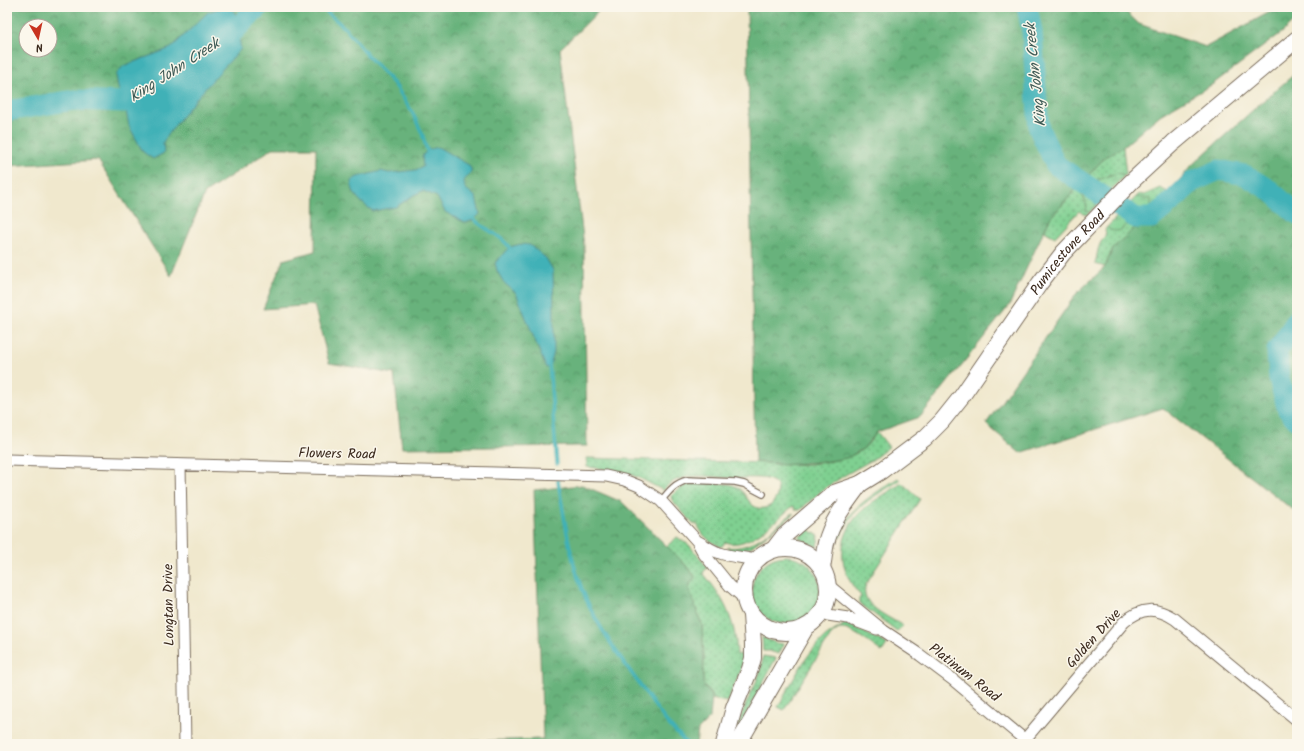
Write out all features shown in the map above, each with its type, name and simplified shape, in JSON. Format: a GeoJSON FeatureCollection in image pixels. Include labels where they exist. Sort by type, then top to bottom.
{"type":"FeatureCollection","features":[{"type":"Feature","properties":{"kind":"main road","name":"Pumicestone Road"},"geometry":{"type":"LineString","coordinates":[[774,549],[784,536],[834,493],[860,484],[905,454],[925,438],[942,421],[962,396],[1040,283],[1063,253],[1090,224],[1131,182],[1174,142],[1297,39]]}},
{"type":"Feature","properties":{"kind":"main road","name":"Pumicestone Road"},"geometry":{"type":"LineString","coordinates":[[822,567],[826,544],[837,514],[860,484]]}},
{"type":"Feature","properties":{"kind":"main road"},"geometry":{"type":"LineString","coordinates":[[788,547],[801,550],[813,557],[822,567],[828,585],[828,595],[821,614],[806,627],[795,631],[782,632],[771,629],[760,623],[751,615],[746,607],[744,598],[743,584],[747,571],[755,560],[764,553],[774,549],[788,547]]}},
{"type":"Feature","properties":{"kind":"main road"},"geometry":{"type":"LineString","coordinates":[[724,744],[734,708],[751,664],[753,644],[751,615]]}},
{"type":"Feature","properties":{"kind":"main road"},"geometry":{"type":"LineString","coordinates":[[738,744],[806,627]]}},
{"type":"Feature","properties":{"kind":"street","name":"Flowers Road"},"geometry":{"type":"LineString","coordinates":[[7,460],[606,476],[624,480],[639,486],[661,500],[697,541],[704,554],[730,586],[744,598]]}},
{"type":"Feature","properties":{"kind":"street","name":"Longtan Drive"},"geometry":{"type":"LineString","coordinates":[[180,465],[185,744]]}},
{"type":"Feature","properties":{"kind":"street","name":"Flowers Road"},"geometry":{"type":"LineString","coordinates":[[697,541],[718,553],[755,560]]}},
{"type":"Feature","properties":{"kind":"street","name":"Platinum Road"},"geometry":{"type":"LineString","coordinates":[[828,585],[884,631],[952,679],[1023,742]]}},
{"type":"Feature","properties":{"kind":"street","name":"Golden Drive"},"geometry":{"type":"LineString","coordinates":[[1023,742],[1124,622],[1140,612],[1148,610],[1156,610],[1165,613],[1175,619],[1297,720]]}},
{"type":"Feature","properties":{"kind":"street","name":"Platinum Road"},"geometry":{"type":"LineString","coordinates":[[821,614],[848,618],[884,631]]}},
{"type":"Feature","properties":{"kind":"lane"},"geometry":{"type":"LineString","coordinates":[[661,500],[673,486],[688,480],[735,482],[744,484],[763,494]]}},
{"type":"Feature","properties":{"kind":"green space"},"geometry":{"type":"Polygon","coordinates":[[[7,7],[603,7],[560,49],[584,246],[587,446],[402,448],[394,374],[329,363],[314,305],[263,309],[283,260],[315,251],[316,148],[273,148],[205,193],[171,276],[98,160],[7,166],[7,7]]]}},
{"type":"Feature","properties":{"kind":"green space"},"geometry":{"type":"Polygon","coordinates":[[[747,7],[1121,7],[1139,24],[1206,47],[1279,7],[1297,7],[1297,18],[1284,31],[1213,84],[1160,115],[1123,147],[1106,156],[1050,218],[1009,306],[920,417],[877,432],[863,449],[847,458],[783,465],[755,462],[747,7]]]}},
{"type":"Feature","properties":{"kind":"green space"},"geometry":{"type":"Polygon","coordinates":[[[1297,72],[1297,513],[1163,408],[1020,453],[986,424],[1076,294],[1105,267],[1113,248],[1158,206],[1192,165],[1297,72]]]}},
{"type":"Feature","properties":{"kind":"green space"},"geometry":{"type":"Polygon","coordinates":[[[1123,147],[1125,175],[1117,173],[1095,181],[1086,178],[1106,156],[1123,147]]]}},
{"type":"Feature","properties":{"kind":"green space"},"geometry":{"type":"Polygon","coordinates":[[[1117,173],[1125,175],[1090,212],[1086,211],[1087,206],[1079,186],[1086,178],[1095,181],[1117,173]]]}},
{"type":"Feature","properties":{"kind":"green space"},"geometry":{"type":"Polygon","coordinates":[[[1079,186],[1087,206],[1086,211],[1090,212],[1087,215],[1079,211],[1055,237],[1044,231],[1050,218],[1079,186]]]}},
{"type":"Feature","properties":{"kind":"green space"},"geometry":{"type":"Polygon","coordinates":[[[1160,188],[1170,193],[1153,212],[1146,202],[1136,197],[1139,194],[1144,195],[1160,188]]]}},
{"type":"Feature","properties":{"kind":"green space"},"geometry":{"type":"Polygon","coordinates":[[[1136,197],[1151,199],[1153,212],[1137,226],[1133,223],[1124,226],[1122,230],[1110,230],[1107,227],[1136,197]]]}},
{"type":"Feature","properties":{"kind":"green space"},"geometry":{"type":"Polygon","coordinates":[[[1133,222],[1137,226],[1113,248],[1105,267],[1095,264],[1099,246],[1105,235],[1105,229],[1107,227],[1124,226],[1133,222]]]}},
{"type":"Feature","properties":{"kind":"green space"},"geometry":{"type":"Polygon","coordinates":[[[877,432],[889,447],[872,460],[824,489],[800,510],[796,510],[793,506],[752,538],[734,544],[725,542],[721,547],[706,538],[697,524],[693,524],[672,500],[671,496],[676,491],[687,485],[703,482],[727,484],[735,486],[740,490],[755,507],[764,508],[771,505],[777,496],[778,488],[774,482],[759,478],[695,476],[678,480],[663,490],[623,472],[587,467],[586,458],[769,463],[791,465],[818,463],[844,458],[855,454],[865,447],[877,432]]]}},
{"type":"Feature","properties":{"kind":"green space"},"geometry":{"type":"Polygon","coordinates":[[[898,478],[900,480],[864,504],[850,518],[840,538],[838,536],[849,517],[863,502],[898,478]]]}},
{"type":"Feature","properties":{"kind":"green space"},"geometry":{"type":"Polygon","coordinates":[[[902,483],[920,499],[866,584],[865,591],[866,598],[870,604],[903,626],[897,631],[859,603],[861,596],[847,575],[843,552],[844,540],[848,529],[855,519],[873,502],[902,483]]]}},
{"type":"Feature","properties":{"kind":"green space"},"geometry":{"type":"Polygon","coordinates":[[[582,485],[622,502],[682,561],[695,577],[690,584],[689,590],[702,625],[704,659],[703,683],[712,697],[710,718],[698,730],[696,744],[367,744],[543,739],[534,490],[582,485]]]}},
{"type":"Feature","properties":{"kind":"green space"},"geometry":{"type":"Polygon","coordinates":[[[793,513],[793,515],[751,547],[735,551],[729,550],[727,547],[736,547],[754,542],[793,513]]]}},
{"type":"Feature","properties":{"kind":"green space"},"geometry":{"type":"Polygon","coordinates":[[[808,529],[819,536],[817,547],[798,538],[808,529]]]}},
{"type":"Feature","properties":{"kind":"green space"},"geometry":{"type":"Polygon","coordinates":[[[677,537],[689,545],[707,567],[703,573],[723,601],[728,611],[734,631],[737,655],[741,654],[743,657],[742,668],[727,702],[711,699],[712,697],[703,683],[704,659],[702,625],[689,590],[690,584],[695,577],[667,546],[677,537]]]}},
{"type":"Feature","properties":{"kind":"green space"},"geometry":{"type":"Polygon","coordinates":[[[779,556],[793,556],[805,561],[815,571],[820,583],[820,597],[815,609],[805,619],[793,624],[779,624],[767,619],[757,609],[752,597],[752,583],[757,571],[767,561],[779,556]]]}},
{"type":"Feature","properties":{"kind":"green space"},"geometry":{"type":"Polygon","coordinates":[[[846,623],[887,644],[882,652],[852,632],[842,629],[837,630],[831,635],[784,710],[778,707],[797,672],[814,648],[827,635],[846,623]]]}},
{"type":"Feature","properties":{"kind":"green space"},"geometry":{"type":"Polygon","coordinates":[[[762,637],[776,643],[784,644],[779,654],[763,651],[762,637]]]}},
{"type":"Feature","properties":{"kind":"green space"},"geometry":{"type":"Polygon","coordinates":[[[763,656],[776,658],[736,734],[738,724],[755,686],[763,656]]]}},
{"type":"Feature","properties":{"kind":"water"},"geometry":{"type":"Polygon","coordinates":[[[223,7],[229,7],[235,12],[241,49],[200,94],[163,142],[164,153],[153,159],[143,152],[129,126],[124,102],[118,88],[116,75],[123,66],[171,48],[208,12],[223,7]]]}},
{"type":"Feature","properties":{"kind":"water"},"geometry":{"type":"Polygon","coordinates":[[[438,147],[469,165],[472,171],[464,181],[465,188],[476,197],[480,214],[474,220],[465,223],[445,212],[437,197],[423,191],[396,207],[373,211],[361,202],[355,194],[351,186],[351,181],[357,177],[381,171],[389,173],[415,170],[423,167],[422,156],[427,150],[438,147]]]}},
{"type":"Feature","properties":{"kind":"water"},"geometry":{"type":"Polygon","coordinates":[[[521,244],[530,245],[546,258],[553,270],[554,352],[550,367],[546,368],[516,293],[504,283],[497,271],[495,263],[509,247],[521,244]]]}},
{"type":"Feature","properties":{"kind":"waterway","name":"King John Creek"},"geometry":{"type":"LineString","coordinates":[[214,44],[234,31],[258,7]]}},
{"type":"Feature","properties":{"kind":"waterway"},"geometry":{"type":"LineString","coordinates":[[321,7],[345,28],[395,85],[412,112],[422,133],[428,154]]}},
{"type":"Feature","properties":{"kind":"waterway","name":"King John Creek"},"geometry":{"type":"LineString","coordinates":[[1027,7],[1032,31],[1039,129],[1056,165],[1136,218],[1152,218],[1192,182],[1219,170],[1245,175],[1271,191],[1297,214]]}},
{"type":"Feature","properties":{"kind":"waterway","name":"King John Creek"},"geometry":{"type":"LineString","coordinates":[[7,111],[74,100],[124,102],[148,87]]}},
{"type":"Feature","properties":{"kind":"waterway"},"geometry":{"type":"LineString","coordinates":[[472,217],[507,244],[511,250]]}},
{"type":"Feature","properties":{"kind":"waterway","name":"King John Creek"},"geometry":{"type":"LineString","coordinates":[[1297,320],[1277,351],[1279,379],[1288,410],[1297,420]]}},
{"type":"Feature","properties":{"kind":"waterway"},"geometry":{"type":"LineString","coordinates":[[549,363],[557,464]]}},
{"type":"Feature","properties":{"kind":"waterway"},"geometry":{"type":"LineString","coordinates":[[558,481],[572,556],[580,585],[586,599],[611,643],[656,708],[674,731],[688,744]]}}]}
